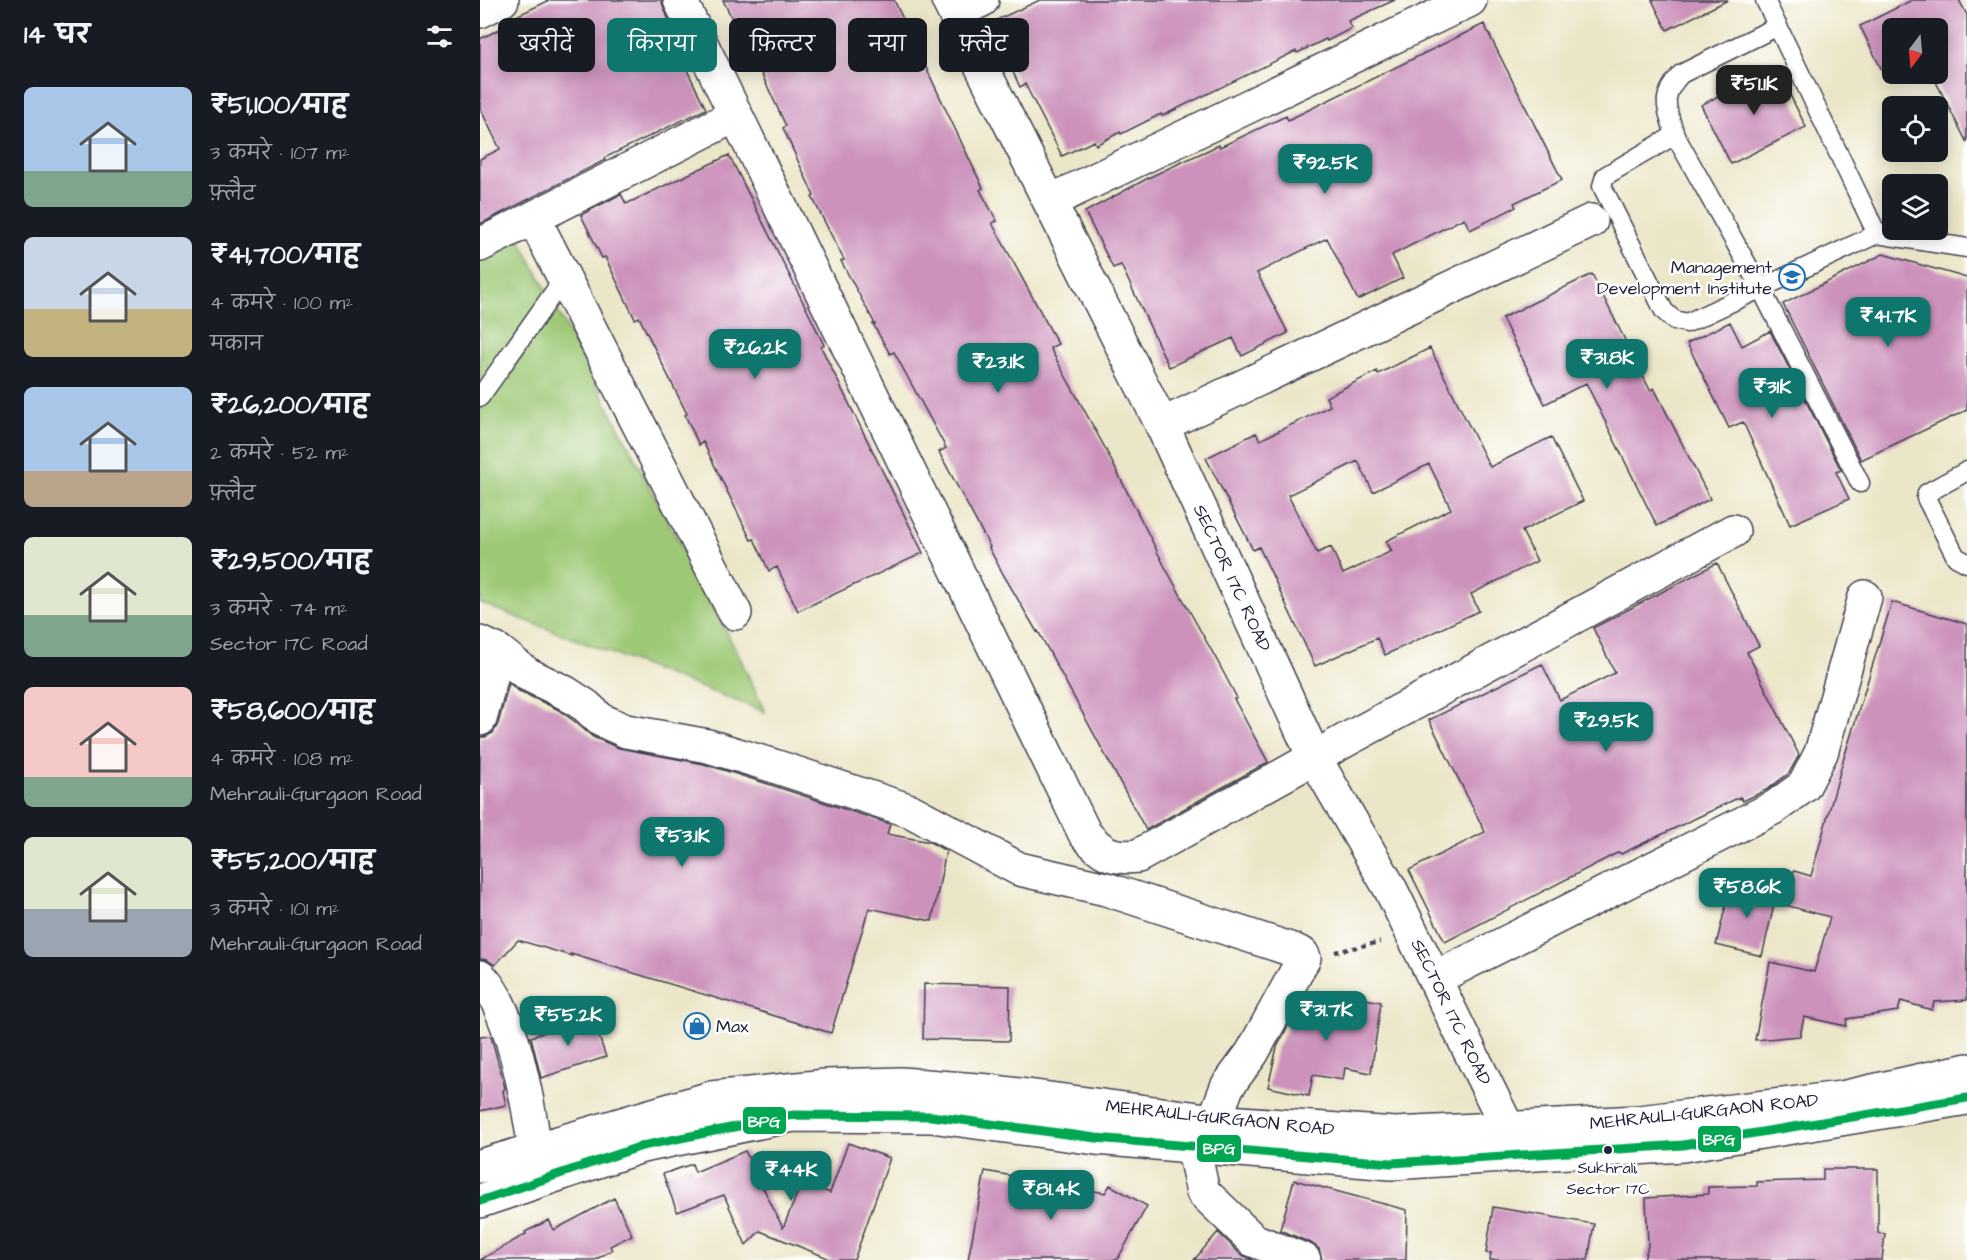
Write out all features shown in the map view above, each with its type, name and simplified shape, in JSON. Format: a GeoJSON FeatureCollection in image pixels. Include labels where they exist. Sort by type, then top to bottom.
{"type":"FeatureCollection","features":[{"type":"Feature","properties":{"kind":"street"},"geometry":{"type":"LineString","coordinates":[[480,11],[502,0]]}},
{"type":"Feature","properties":{"kind":"street"},"geometry":{"type":"LineString","coordinates":[[680,0],[1084,834],[1100,851],[1121,858],[1138,856],[1314,757],[1733,531]]}},
{"type":"Feature","properties":{"kind":"street"},"geometry":{"type":"LineString","coordinates":[[1050,201],[1470,0]]}},
{"type":"Feature","properties":{"kind":"street","name":"SECTOR 17C ROAD"},"geometry":{"type":"LineString","coordinates":[[962,4],[1050,201],[1162,424],[1314,757],[1391,890],[1512,1142]]}},
{"type":"Feature","properties":{"kind":"street"},"geometry":{"type":"LineString","coordinates":[[480,245],[736,115]]}},
{"type":"Feature","properties":{"kind":"street"},"geometry":{"type":"LineString","coordinates":[[534,219],[735,613]]}},
{"type":"Feature","properties":{"kind":"street"},"geometry":{"type":"LineString","coordinates":[[1162,424],[1591,221]]}},
{"type":"Feature","properties":{"kind":"street"},"geometry":{"type":"LineString","coordinates":[[1434,979],[1775,807],[1804,786],[1821,753],[1865,597]]}},
{"type":"Feature","properties":{"kind":"street"},"geometry":{"type":"LineString","coordinates":[[480,719],[489,647],[527,674],[566,693],[586,706],[601,720],[626,731],[708,746],[911,811],[1019,869],[1106,889],[1302,954],[1304,958],[1252,1053],[1227,1087],[1214,1121]]}},
{"type":"Feature","properties":{"kind":"street"},"geometry":{"type":"LineString","coordinates":[[480,977],[485,981],[506,1024],[525,1084],[536,1150]]}},
{"type":"Feature","properties":{"kind":"street","name":"MEHRAULI-GURGAON ROAD"},"geometry":{"type":"LineString","coordinates":[[480,1201],[642,1146],[793,1114],[931,1116],[1096,1138],[1390,1163],[1639,1122],[1840,1098],[1967,1070]]}},
{"type":"Feature","properties":{"kind":"street","name":"MEHRAULI-GURGAON ROAD"},"geometry":{"type":"LineString","coordinates":[[480,1166],[711,1098],[826,1086],[901,1084],[989,1091],[1214,1121],[1395,1134],[1512,1142],[1683,1145],[1956,1100]]}},
{"type":"Feature","properties":{"kind":"street"},"geometry":{"type":"LineString","coordinates":[[1193,1146],[1203,1192],[1253,1240],[1304,1260]]}},
{"type":"Feature","properties":{"kind":"lane"},"geometry":{"type":"LineString","coordinates":[[1765,0],[1877,234]]}},
{"type":"Feature","properties":{"kind":"lane"},"geometry":{"type":"LineString","coordinates":[[1778,26],[1681,74],[1670,86],[1666,97],[1675,135],[1761,289],[1860,483]]}},
{"type":"Feature","properties":{"kind":"lane"},"geometry":{"type":"LineString","coordinates":[[1675,135],[1605,176],[1602,186],[1664,311],[1674,320],[1687,323],[1877,234],[1967,248]]}},
{"type":"Feature","properties":{"kind":"lane"},"geometry":{"type":"LineString","coordinates":[[480,397],[564,278]]}},
{"type":"Feature","properties":{"kind":"lane"},"geometry":{"type":"LineString","coordinates":[[1967,471],[1927,493],[1926,498],[1956,557],[1967,563]]}},
{"type":"Feature","properties":{"kind":"path"},"geometry":{"type":"LineString","coordinates":[[1304,958],[1413,934]]}},
{"type":"Feature","properties":{"kind":"green space"},"geometry":{"type":"Polygon","coordinates":[[[516,232],[739,656],[765,712],[480,603],[480,249],[516,232]]]}},
{"type":"Feature","properties":{"kind":"building"},"geometry":{"type":"Polygon","coordinates":[[[550,0],[661,0],[668,18],[607,18],[607,72],[688,72],[706,109],[604,158],[605,160],[480,224],[480,159],[500,149],[480,108],[480,39],[498,30],[498,72],[595,72],[595,18],[512,18],[550,0]]]}},
{"type":"Feature","properties":{"kind":"building"},"geometry":{"type":"Polygon","coordinates":[[[723,0],[894,0],[903,18],[848,18],[848,72],[927,72],[927,70],[983,188],[980,190],[997,221],[992,223],[1058,344],[1050,348],[1237,698],[1234,699],[1268,762],[1146,830],[1038,631],[989,548],[939,452],[946,448],[894,352],[890,354],[873,324],[875,324],[841,261],[844,260],[812,197],[814,196],[783,128],[786,126],[761,72],[836,72],[836,18],[732,18],[723,0]]]}},
{"type":"Feature","properties":{"kind":"building"},"geometry":{"type":"Polygon","coordinates":[[[1040,0],[1395,0],[1348,21],[1352,28],[1327,41],[1326,39],[1297,53],[1296,51],[1162,116],[1161,114],[1121,134],[1120,132],[1096,145],[1094,141],[1062,156],[1025,84],[1020,87],[1013,72],[1029,72],[1029,18],[1001,18],[1040,0]]]}},
{"type":"Feature","properties":{"kind":"building"},"geometry":{"type":"Polygon","coordinates":[[[1652,0],[1728,0],[1667,30],[1652,0]]]}},
{"type":"Feature","properties":{"kind":"building"},"geometry":{"type":"Polygon","coordinates":[[[1912,0],[1959,0],[1967,15],[1967,143],[1948,106],[1948,96],[1943,96],[1937,84],[1948,84],[1948,18],[1882,18],[1882,70],[1860,26],[1912,0]]]}},
{"type":"Feature","properties":{"kind":"building"},"geometry":{"type":"Polygon","coordinates":[[[1484,24],[1562,180],[1514,203],[1516,207],[1470,230],[1464,218],[1392,255],[1403,278],[1358,300],[1327,238],[1257,273],[1288,333],[1242,356],[1233,338],[1169,367],[1121,265],[1113,268],[1085,212],[1152,176],[1286,116],[1288,120],[1484,24]]]}},
{"type":"Feature","properties":{"kind":"building"},"geometry":{"type":"Polygon","coordinates":[[[1776,67],[1806,127],[1731,164],[1701,105],[1776,67]]]}},
{"type":"Feature","properties":{"kind":"building"},"geometry":{"type":"Polygon","coordinates":[[[729,155],[810,316],[824,345],[821,347],[923,553],[798,611],[777,567],[769,571],[754,539],[751,540],[703,442],[699,445],[685,415],[687,414],[639,317],[635,319],[605,257],[602,258],[581,215],[621,194],[626,204],[729,155]]]}},
{"type":"Feature","properties":{"kind":"building"},"geometry":{"type":"Polygon","coordinates":[[[1883,254],[1967,278],[1967,410],[1861,460],[1783,304],[1883,254]]]}},
{"type":"Feature","properties":{"kind":"building"},"geometry":{"type":"Polygon","coordinates":[[[1592,274],[1650,390],[1654,388],[1710,499],[1657,526],[1586,383],[1545,404],[1502,318],[1592,274]]]}},
{"type":"Feature","properties":{"kind":"building"},"geometry":{"type":"Polygon","coordinates":[[[1730,322],[1742,346],[1770,331],[1841,470],[1836,472],[1849,499],[1790,525],[1743,422],[1729,428],[1687,343],[1730,322]]]}},
{"type":"Feature","properties":{"kind":"building"},"geometry":{"type":"Polygon","coordinates":[[[1430,348],[1490,467],[1551,437],[1583,501],[1522,531],[1537,561],[1471,594],[1479,611],[1385,655],[1377,638],[1315,666],[1259,547],[1253,550],[1206,458],[1256,433],[1260,440],[1330,406],[1326,397],[1377,371],[1378,374],[1430,348]],[[1358,461],[1288,495],[1317,553],[1331,547],[1343,574],[1392,551],[1386,541],[1451,509],[1429,464],[1373,492],[1358,461]]]}},
{"type":"Feature","properties":{"kind":"building"},"geometry":{"type":"Polygon","coordinates":[[[1717,563],[1759,646],[1747,652],[1799,755],[1789,773],[1768,789],[1743,801],[1740,797],[1621,854],[1619,852],[1445,942],[1409,870],[1485,832],[1429,720],[1542,664],[1560,700],[1615,673],[1593,628],[1717,563]]]}},
{"type":"Feature","properties":{"kind":"building"},"geometry":{"type":"Polygon","coordinates":[[[1892,602],[1967,624],[1967,1000],[1934,1002],[1932,1010],[1901,1001],[1898,1011],[1847,1019],[1846,1026],[1804,1017],[1800,1036],[1755,1040],[1770,962],[1814,972],[1830,917],[1785,905],[1794,871],[1811,876],[1843,761],[1892,602]]]}},
{"type":"Feature","properties":{"kind":"building"},"geometry":{"type":"Polygon","coordinates":[[[509,683],[519,691],[557,709],[593,737],[619,748],[704,764],[768,784],[890,824],[887,834],[930,842],[946,851],[932,921],[869,908],[831,1033],[518,940],[495,965],[480,959],[480,737],[493,733],[498,724],[509,683]]]}},
{"type":"Feature","properties":{"kind":"building"},"geometry":{"type":"Polygon","coordinates":[[[1732,881],[1777,892],[1762,956],[1716,945],[1732,881]]]}},
{"type":"Feature","properties":{"kind":"building"},"geometry":{"type":"Polygon","coordinates":[[[924,984],[1010,986],[1009,1041],[923,1039],[924,984]]]}},
{"type":"Feature","properties":{"kind":"building"},"geometry":{"type":"Polygon","coordinates":[[[1335,993],[1381,1002],[1371,1073],[1345,1068],[1343,1080],[1313,1075],[1309,1096],[1268,1087],[1277,1047],[1304,996],[1333,1002],[1335,993]]]}},
{"type":"Feature","properties":{"kind":"building"},"geometry":{"type":"Polygon","coordinates":[[[592,1016],[606,1057],[541,1078],[531,1037],[592,1016]]]}},
{"type":"Feature","properties":{"kind":"building"},"geometry":{"type":"Polygon","coordinates":[[[491,1036],[505,1088],[503,1091],[506,1105],[480,1111],[480,1037],[491,1036]]]}},
{"type":"Feature","properties":{"kind":"building"},"geometry":{"type":"Polygon","coordinates":[[[848,1143],[890,1158],[854,1260],[833,1260],[760,1231],[746,1245],[724,1195],[677,1212],[663,1174],[692,1164],[695,1172],[745,1151],[783,1228],[802,1182],[830,1193],[848,1143]]]}},
{"type":"Feature","properties":{"kind":"building"},"geometry":{"type":"Polygon","coordinates":[[[1823,1169],[1878,1169],[1878,1233],[1885,1234],[1882,1260],[1644,1260],[1648,1246],[1646,1198],[1708,1194],[1708,1187],[1757,1186],[1757,1182],[1823,1180],[1823,1169]]]}},
{"type":"Feature","properties":{"kind":"building"},"geometry":{"type":"Polygon","coordinates":[[[985,1171],[1105,1193],[1110,1185],[1147,1206],[1117,1260],[968,1260],[985,1171]]]}},
{"type":"Feature","properties":{"kind":"building"},"geometry":{"type":"Polygon","coordinates":[[[1294,1180],[1407,1210],[1406,1260],[1322,1260],[1319,1249],[1311,1243],[1280,1230],[1294,1180]]]}},
{"type":"Feature","properties":{"kind":"building"},"geometry":{"type":"Polygon","coordinates":[[[614,1198],[632,1235],[610,1246],[612,1250],[595,1260],[480,1260],[549,1220],[554,1230],[614,1198]]]}},
{"type":"Feature","properties":{"kind":"building"},"geometry":{"type":"Polygon","coordinates":[[[1493,1207],[1594,1224],[1588,1260],[1490,1260],[1491,1253],[1486,1253],[1493,1207]]]}},
{"type":"Feature","properties":{"kind":"building"},"geometry":{"type":"Polygon","coordinates":[[[1218,1232],[1240,1254],[1253,1260],[1194,1260],[1218,1232]]]}},
{"type":"Feature","properties":{"kind":"transit line","name":"BPG"},"geometry":{"type":"LineString","coordinates":[[480,1201],[642,1146],[793,1115],[931,1116],[1096,1138],[1391,1163],[1683,1145],[1967,1098]]}},
{"type":"Feature","properties":{"kind":"place","name":"Management Development Institute"},"geometry":{"type":"Point","coordinates":[1792,277]}},
{"type":"Feature","properties":{"kind":"place","name":"Max"},"geometry":{"type":"Point","coordinates":[697,1026]}},
{"type":"Feature","properties":{"kind":"place","name":"Sukhrali, Sector 17C"},"geometry":{"type":"Point","coordinates":[1608,1150]}}]}
